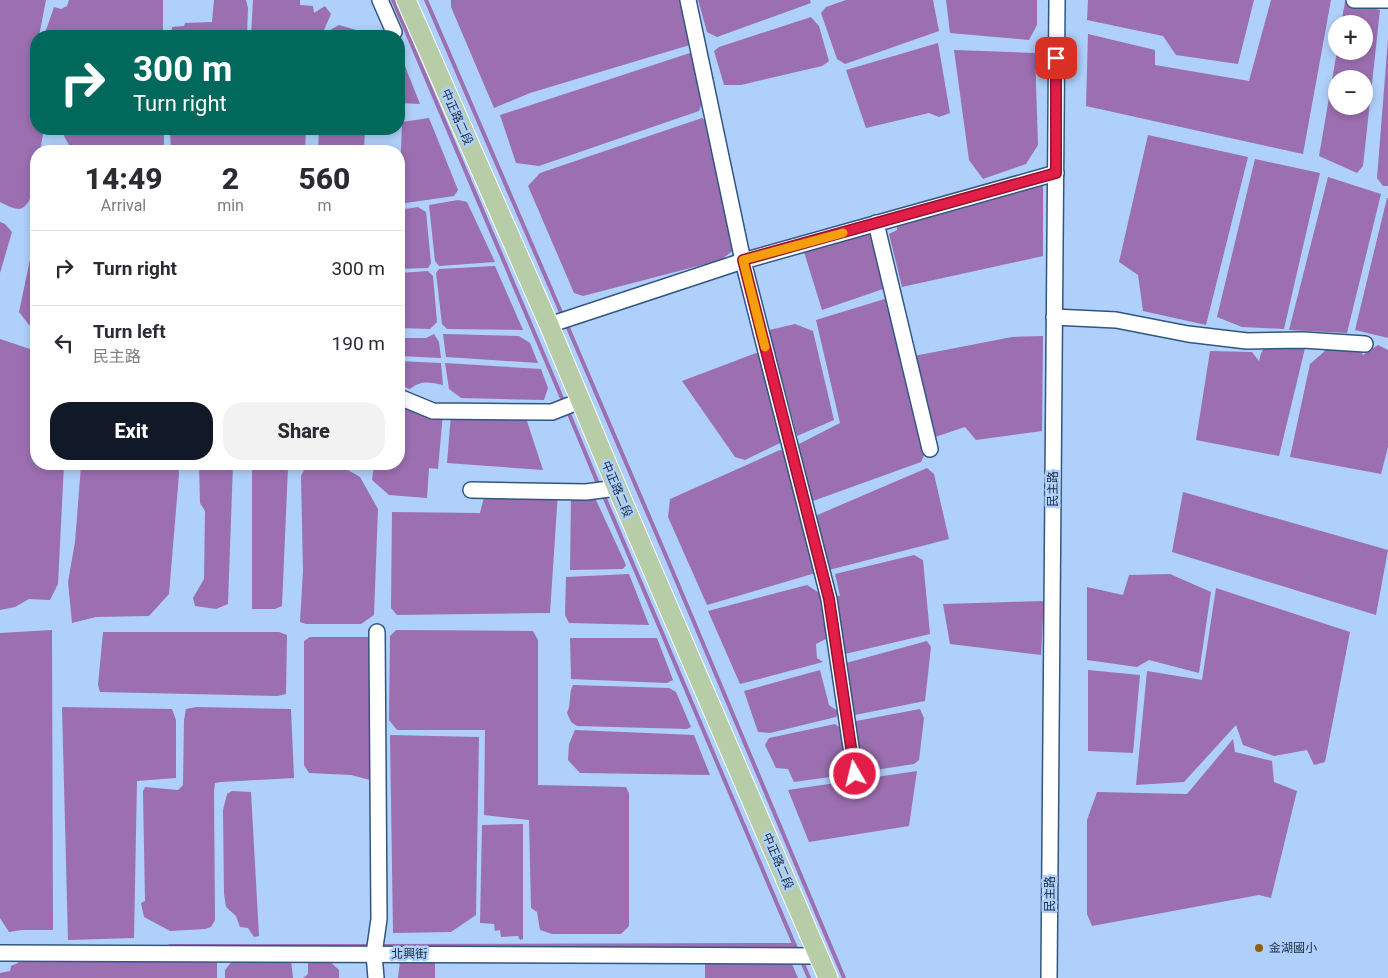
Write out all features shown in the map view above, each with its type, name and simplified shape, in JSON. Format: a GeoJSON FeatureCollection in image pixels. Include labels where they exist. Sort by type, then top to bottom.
{"type":"FeatureCollection","features":[{"type":"Feature","properties":{"kind":"main road","name":"中正路二段"},"geometry":{"type":"LineString","coordinates":[[406,0],[548,325],[828,978]]}},
{"type":"Feature","properties":{"kind":"street"},"geometry":{"type":"LineString","coordinates":[[380,0],[393,30]]}},
{"type":"Feature","properties":{"kind":"street"},"geometry":{"type":"LineString","coordinates":[[688,0],[743,260],[829,599],[855,774]]}},
{"type":"Feature","properties":{"kind":"street","name":"民主路"},"geometry":{"type":"LineString","coordinates":[[1049,978],[1057,0]]}},
{"type":"Feature","properties":{"kind":"street"},"geometry":{"type":"LineString","coordinates":[[1354,0],[1388,0]]}},
{"type":"Feature","properties":{"kind":"street"},"geometry":{"type":"LineString","coordinates":[[548,325],[743,260],[1056,173]]}},
{"type":"Feature","properties":{"kind":"street"},"geometry":{"type":"LineString","coordinates":[[876,223],[930,449]]}},
{"type":"Feature","properties":{"kind":"street"},"geometry":{"type":"LineString","coordinates":[[1054,317],[1116,320],[1188,334],[1247,341],[1303,340],[1365,344]]}},
{"type":"Feature","properties":{"kind":"street"},"geometry":{"type":"LineString","coordinates":[[405,400],[434,412],[552,412],[580,401]]}},
{"type":"Feature","properties":{"kind":"street"},"geometry":{"type":"LineString","coordinates":[[471,490],[586,492],[617,488]]}},
{"type":"Feature","properties":{"kind":"street"},"geometry":{"type":"LineString","coordinates":[[376,978],[374,954],[379,919],[378,632]]}},
{"type":"Feature","properties":{"kind":"street","name":"北興街"},"geometry":{"type":"LineString","coordinates":[[0,952],[819,956]]}},
{"type":"Feature","properties":{"kind":"shaded area"},"geometry":{"type":"Polygon","coordinates":[[[0,0],[46,0],[40,30],[30,30],[30,135],[43,135],[41,145],[30,145],[30,198],[25,206],[19,209],[0,202],[0,0]]]}},
{"type":"Feature","properties":{"kind":"shaded area"},"geometry":{"type":"Polygon","coordinates":[[[69,0],[163,0],[163,30],[46,30],[54,7],[61,9],[67,6],[69,0]]]}},
{"type":"Feature","properties":{"kind":"shaded area"},"geometry":{"type":"Polygon","coordinates":[[[214,0],[246,0],[248,8],[247,30],[172,30],[172,27],[184,26],[185,23],[212,22],[214,0]]]}},
{"type":"Feature","properties":{"kind":"shaded area"},"geometry":{"type":"Polygon","coordinates":[[[253,0],[300,0],[300,5],[313,6],[314,13],[325,6],[331,14],[324,30],[251,30],[253,0]]]}},
{"type":"Feature","properties":{"kind":"shaded area"},"geometry":{"type":"Polygon","coordinates":[[[451,0],[683,0],[693,44],[530,93],[494,108],[451,7],[451,0]]]}},
{"type":"Feature","properties":{"kind":"shaded area"},"geometry":{"type":"Polygon","coordinates":[[[698,0],[810,0],[811,3],[717,37],[707,32],[698,0]]]}},
{"type":"Feature","properties":{"kind":"shaded area"},"geometry":{"type":"Polygon","coordinates":[[[846,0],[933,0],[939,31],[845,64],[837,59],[821,13],[826,7],[846,0]]]}},
{"type":"Feature","properties":{"kind":"shaded area"},"geometry":{"type":"Polygon","coordinates":[[[946,0],[1037,0],[1037,25],[1029,40],[950,33],[946,0]]]}},
{"type":"Feature","properties":{"kind":"shaded area"},"geometry":{"type":"Polygon","coordinates":[[[1088,0],[1254,0],[1238,64],[1176,55],[1163,36],[1087,20],[1088,0]]]}},
{"type":"Feature","properties":{"kind":"shaded area"},"geometry":{"type":"Polygon","coordinates":[[[1271,0],[1331,0],[1303,154],[1086,106],[1088,34],[1155,50],[1155,65],[1249,81],[1271,0]]]}},
{"type":"Feature","properties":{"kind":"shaded area"},"geometry":{"type":"Polygon","coordinates":[[[1345,2],[1380,10],[1373,74],[1373,70],[1334,70],[1335,60],[1373,60],[1373,15],[1343,15],[1345,2]]]}},
{"type":"Feature","properties":{"kind":"shaded area"},"geometry":{"type":"Polygon","coordinates":[[[811,17],[819,26],[829,61],[822,66],[741,85],[724,85],[714,51],[719,47],[811,17]]]}},
{"type":"Feature","properties":{"kind":"shaded area"},"geometry":{"type":"Polygon","coordinates":[[[339,25],[356,30],[330,30],[339,25]]]}},
{"type":"Feature","properties":{"kind":"shaded area"},"geometry":{"type":"Polygon","coordinates":[[[1388,39],[1388,186],[1383,186],[1377,178],[1388,39]]]}},
{"type":"Feature","properties":{"kind":"shaded area"},"geometry":{"type":"Polygon","coordinates":[[[938,43],[950,113],[939,117],[929,113],[866,128],[846,70],[938,43]]]}},
{"type":"Feature","properties":{"kind":"shaded area"},"geometry":{"type":"Polygon","coordinates":[[[954,50],[1035,53],[1038,145],[1026,164],[983,179],[969,160],[954,50]]]}},
{"type":"Feature","properties":{"kind":"shaded area"},"geometry":{"type":"Polygon","coordinates":[[[693,52],[703,100],[699,111],[539,166],[516,163],[500,115],[693,52]]]}},
{"type":"Feature","properties":{"kind":"shaded area"},"geometry":{"type":"Polygon","coordinates":[[[405,66],[420,104],[405,103],[405,66]]]}},
{"type":"Feature","properties":{"kind":"shaded area"},"geometry":{"type":"Polygon","coordinates":[[[1328,104],[1328,115],[1369,115],[1363,166],[1357,173],[1319,156],[1328,104]]]}},
{"type":"Feature","properties":{"kind":"shaded area"},"geometry":{"type":"Polygon","coordinates":[[[429,118],[458,190],[454,196],[405,203],[405,145],[401,145],[402,135],[405,135],[405,122],[429,118]]]}},
{"type":"Feature","properties":{"kind":"shaded area"},"geometry":{"type":"Polygon","coordinates":[[[702,118],[711,125],[736,248],[721,260],[583,296],[574,293],[528,186],[540,173],[702,118]]]}},
{"type":"Feature","properties":{"kind":"shaded area"},"geometry":{"type":"Polygon","coordinates":[[[64,135],[164,135],[164,145],[69,145],[64,135]]]}},
{"type":"Feature","properties":{"kind":"shaded area"},"geometry":{"type":"Polygon","coordinates":[[[170,135],[306,135],[305,145],[171,145],[170,135]]]}},
{"type":"Feature","properties":{"kind":"shaded area"},"geometry":{"type":"Polygon","coordinates":[[[319,135],[365,135],[364,145],[318,145],[319,135]]]}},
{"type":"Feature","properties":{"kind":"shaded area"},"geometry":{"type":"Polygon","coordinates":[[[1148,135],[1248,157],[1206,325],[1143,311],[1138,275],[1119,262],[1148,135]]]}},
{"type":"Feature","properties":{"kind":"shaded area"},"geometry":{"type":"Polygon","coordinates":[[[1255,159],[1320,173],[1284,329],[1242,327],[1217,317],[1255,159]]]}},
{"type":"Feature","properties":{"kind":"shaded area"},"geometry":{"type":"Polygon","coordinates":[[[1328,177],[1381,194],[1347,333],[1289,330],[1328,177]]]}},
{"type":"Feature","properties":{"kind":"shaded area"},"geometry":{"type":"Polygon","coordinates":[[[1043,181],[1043,256],[902,287],[889,234],[897,230],[897,222],[1043,181]]]}},
{"type":"Feature","properties":{"kind":"shaded area"},"geometry":{"type":"Polygon","coordinates":[[[1388,198],[1388,338],[1355,330],[1388,198]]]}},
{"type":"Feature","properties":{"kind":"shaded area"},"geometry":{"type":"Polygon","coordinates":[[[458,200],[467,202],[495,262],[439,266],[435,261],[429,205],[458,200]]]}},
{"type":"Feature","properties":{"kind":"shaded area"},"geometry":{"type":"Polygon","coordinates":[[[418,207],[426,212],[431,263],[428,268],[405,269],[405,209],[418,207]]]}},
{"type":"Feature","properties":{"kind":"shaded area"},"geometry":{"type":"Polygon","coordinates":[[[0,222],[5,224],[12,232],[0,273],[0,222]]]}},
{"type":"Feature","properties":{"kind":"shaded area"},"geometry":{"type":"Polygon","coordinates":[[[873,228],[886,288],[822,310],[804,252],[873,228]]]}},
{"type":"Feature","properties":{"kind":"shaded area"},"geometry":{"type":"Polygon","coordinates":[[[30,260],[30,325],[19,312],[30,260]]]}},
{"type":"Feature","properties":{"kind":"shaded area"},"geometry":{"type":"Polygon","coordinates":[[[495,266],[523,330],[447,329],[442,324],[436,273],[439,269],[495,266]]]}},
{"type":"Feature","properties":{"kind":"shaded area"},"geometry":{"type":"Polygon","coordinates":[[[428,271],[433,276],[437,322],[430,329],[405,328],[405,273],[428,271]]]}},
{"type":"Feature","properties":{"kind":"shaded area"},"geometry":{"type":"Polygon","coordinates":[[[891,297],[928,447],[921,462],[813,501],[797,445],[840,423],[816,320],[891,297]]]}},
{"type":"Feature","properties":{"kind":"shaded area"},"geometry":{"type":"Polygon","coordinates":[[[795,324],[813,331],[834,420],[797,436],[769,330],[795,324]]]}},
{"type":"Feature","properties":{"kind":"shaded area"},"geometry":{"type":"Polygon","coordinates":[[[434,334],[439,342],[441,358],[405,356],[405,338],[426,338],[434,334]]]}},
{"type":"Feature","properties":{"kind":"shaded area"},"geometry":{"type":"Polygon","coordinates":[[[443,334],[519,336],[530,343],[538,363],[446,357],[443,334]]]}},
{"type":"Feature","properties":{"kind":"shaded area"},"geometry":{"type":"Polygon","coordinates":[[[1043,336],[1042,431],[976,440],[965,427],[935,437],[914,356],[1012,337],[1043,336]]]}},
{"type":"Feature","properties":{"kind":"shaded area"},"geometry":{"type":"Polygon","coordinates":[[[0,339],[30,349],[30,470],[64,470],[58,584],[50,600],[29,599],[15,607],[0,610],[0,339]]]}},
{"type":"Feature","properties":{"kind":"shaded area"},"geometry":{"type":"Polygon","coordinates":[[[1307,340],[1279,456],[1196,440],[1210,351],[1252,352],[1259,361],[1261,353],[1268,342],[1307,340]]]}},
{"type":"Feature","properties":{"kind":"shaded area"},"geometry":{"type":"Polygon","coordinates":[[[1334,343],[1359,347],[1363,355],[1378,345],[1388,350],[1388,447],[1381,474],[1290,457],[1310,364],[1334,343]]]}},
{"type":"Feature","properties":{"kind":"shaded area"},"geometry":{"type":"Polygon","coordinates":[[[756,353],[763,356],[782,442],[745,460],[735,457],[682,381],[756,353]]]}},
{"type":"Feature","properties":{"kind":"shaded area"},"geometry":{"type":"Polygon","coordinates":[[[405,361],[441,363],[443,385],[425,382],[410,389],[405,387],[405,361]]]}},
{"type":"Feature","properties":{"kind":"shaded area"},"geometry":{"type":"Polygon","coordinates":[[[445,363],[541,369],[548,388],[544,400],[461,398],[449,389],[445,363]]]}},
{"type":"Feature","properties":{"kind":"shaded area"},"geometry":{"type":"Polygon","coordinates":[[[405,399],[443,413],[438,469],[429,468],[427,498],[389,495],[372,480],[373,470],[405,470],[405,399]]]}},
{"type":"Feature","properties":{"kind":"shaded area"},"geometry":{"type":"Polygon","coordinates":[[[451,414],[525,415],[543,470],[447,463],[451,414]]]}},
{"type":"Feature","properties":{"kind":"shaded area"},"geometry":{"type":"Polygon","coordinates":[[[780,450],[786,451],[819,572],[707,605],[668,517],[670,499],[780,450]]]}},
{"type":"Feature","properties":{"kind":"shaded area"},"geometry":{"type":"Polygon","coordinates":[[[927,468],[934,474],[949,539],[829,570],[815,516],[927,468]]]}},
{"type":"Feature","properties":{"kind":"shaded area"},"geometry":{"type":"Polygon","coordinates":[[[81,470],[179,470],[169,594],[149,616],[96,617],[72,623],[68,582],[75,542],[81,470]]]}},
{"type":"Feature","properties":{"kind":"shaded area"},"geometry":{"type":"Polygon","coordinates":[[[199,470],[233,470],[228,604],[216,609],[195,606],[193,598],[204,579],[205,511],[200,503],[199,470]]]}},
{"type":"Feature","properties":{"kind":"shaded area"},"geometry":{"type":"Polygon","coordinates":[[[252,470],[288,470],[282,606],[275,609],[252,609],[252,470]]]}},
{"type":"Feature","properties":{"kind":"shaded area"},"geometry":{"type":"Polygon","coordinates":[[[304,470],[348,470],[360,477],[378,509],[374,615],[361,624],[306,624],[300,622],[303,571],[301,476],[304,470]]]}},
{"type":"Feature","properties":{"kind":"shaded area"},"geometry":{"type":"Polygon","coordinates":[[[487,485],[558,492],[550,613],[397,615],[391,608],[392,512],[480,513],[487,485]]]}},
{"type":"Feature","properties":{"kind":"shaded area"},"geometry":{"type":"Polygon","coordinates":[[[1183,492],[1388,550],[1376,615],[1172,552],[1183,492]]]}},
{"type":"Feature","properties":{"kind":"shaded area"},"geometry":{"type":"Polygon","coordinates":[[[571,495],[593,497],[596,500],[626,565],[623,569],[570,570],[571,495]]]}},
{"type":"Feature","properties":{"kind":"shaded area"},"geometry":{"type":"Polygon","coordinates":[[[914,555],[923,560],[930,634],[845,654],[832,596],[840,596],[835,574],[914,555]]]}},
{"type":"Feature","properties":{"kind":"shaded area"},"geometry":{"type":"Polygon","coordinates":[[[629,574],[649,625],[569,623],[565,615],[566,577],[629,574]]]}},
{"type":"Feature","properties":{"kind":"shaded area"},"geometry":{"type":"Polygon","coordinates":[[[1170,574],[1211,592],[1199,673],[1149,660],[1137,667],[1087,660],[1087,587],[1123,595],[1129,575],[1170,574]]]}},
{"type":"Feature","properties":{"kind":"shaded area"},"geometry":{"type":"Polygon","coordinates":[[[807,585],[821,594],[830,637],[816,644],[817,658],[823,662],[740,684],[708,611],[807,585]]]}},
{"type":"Feature","properties":{"kind":"shaded area"},"geometry":{"type":"Polygon","coordinates":[[[1216,588],[1350,632],[1325,762],[1314,765],[1307,750],[1274,756],[1243,745],[1236,725],[1184,782],[1136,785],[1147,671],[1202,680],[1216,588]]]}},
{"type":"Feature","properties":{"kind":"shaded area"},"geometry":{"type":"Polygon","coordinates":[[[1044,601],[1041,655],[950,644],[943,604],[1044,601]]]}},
{"type":"Feature","properties":{"kind":"shaded area"},"geometry":{"type":"Polygon","coordinates":[[[52,630],[53,930],[9,932],[0,918],[0,633],[52,630]]]}},
{"type":"Feature","properties":{"kind":"shaded area"},"geometry":{"type":"Polygon","coordinates":[[[396,630],[533,631],[538,640],[538,785],[626,787],[629,793],[629,926],[621,934],[552,934],[540,930],[537,912],[531,908],[529,820],[484,815],[485,730],[397,730],[389,720],[390,636],[396,630]]]}},
{"type":"Feature","properties":{"kind":"shaded area"},"geometry":{"type":"Polygon","coordinates":[[[103,632],[279,632],[287,635],[286,694],[278,696],[100,692],[98,685],[103,632]]]}},
{"type":"Feature","properties":{"kind":"shaded area"},"geometry":{"type":"Polygon","coordinates":[[[310,637],[370,637],[370,780],[351,775],[309,773],[304,765],[304,641],[310,637]]]}},
{"type":"Feature","properties":{"kind":"shaded area"},"geometry":{"type":"Polygon","coordinates":[[[570,638],[657,638],[673,680],[667,683],[571,679],[570,638]]]}},
{"type":"Feature","properties":{"kind":"shaded area"},"geometry":{"type":"Polygon","coordinates":[[[927,641],[931,647],[925,701],[855,715],[850,709],[846,663],[927,641]]]}},
{"type":"Feature","properties":{"kind":"shaded area"},"geometry":{"type":"Polygon","coordinates":[[[820,670],[829,705],[839,712],[836,717],[770,733],[758,732],[744,691],[820,670]]]}},
{"type":"Feature","properties":{"kind":"shaded area"},"geometry":{"type":"Polygon","coordinates":[[[1088,670],[1140,675],[1133,753],[1088,751],[1088,670]]]}},
{"type":"Feature","properties":{"kind":"shaded area"},"geometry":{"type":"Polygon","coordinates":[[[573,685],[669,688],[676,692],[691,727],[687,729],[577,726],[571,722],[567,713],[573,685]]]}},
{"type":"Feature","properties":{"kind":"shaded area"},"geometry":{"type":"Polygon","coordinates":[[[62,707],[172,709],[176,720],[176,778],[137,781],[134,938],[68,940],[62,707]]]}},
{"type":"Feature","properties":{"kind":"shaded area"},"geometry":{"type":"Polygon","coordinates":[[[196,707],[291,709],[294,778],[215,783],[215,920],[211,927],[205,929],[170,931],[144,917],[141,903],[145,901],[143,791],[145,787],[178,790],[183,785],[184,720],[186,709],[196,707]]]}},
{"type":"Feature","properties":{"kind":"shaded area"},"geometry":{"type":"Polygon","coordinates":[[[920,709],[924,718],[919,760],[914,764],[862,772],[853,729],[856,721],[920,709]]]}},
{"type":"Feature","properties":{"kind":"shaded area"},"geometry":{"type":"Polygon","coordinates":[[[835,724],[842,729],[848,770],[844,775],[794,782],[788,769],[776,768],[765,745],[769,738],[835,724]]]}},
{"type":"Feature","properties":{"kind":"shaded area"},"geometry":{"type":"Polygon","coordinates":[[[575,730],[694,735],[710,775],[580,773],[568,760],[569,744],[575,730]]]}},
{"type":"Feature","properties":{"kind":"shaded area"},"geometry":{"type":"Polygon","coordinates":[[[390,735],[479,737],[476,915],[451,932],[393,933],[390,735]]]}},
{"type":"Feature","properties":{"kind":"shaded area"},"geometry":{"type":"Polygon","coordinates":[[[1233,739],[1235,752],[1272,761],[1274,782],[1297,791],[1271,898],[1259,895],[1092,926],[1087,914],[1087,820],[1097,792],[1187,794],[1233,739]]]}},
{"type":"Feature","properties":{"kind":"shaded area"},"geometry":{"type":"Polygon","coordinates":[[[917,771],[909,826],[809,842],[788,790],[917,771]]]}},
{"type":"Feature","properties":{"kind":"shaded area"},"geometry":{"type":"Polygon","coordinates":[[[232,791],[251,792],[259,936],[254,937],[248,928],[240,927],[236,916],[226,907],[224,894],[223,810],[227,794],[232,791]]]}},
{"type":"Feature","properties":{"kind":"shaded area"},"geometry":{"type":"Polygon","coordinates":[[[523,824],[523,939],[520,940],[518,936],[501,937],[500,930],[495,931],[494,924],[480,923],[482,825],[523,824]]]}},
{"type":"Feature","properties":{"kind":"shaded area"},"geometry":{"type":"Polygon","coordinates":[[[21,958],[217,958],[217,978],[0,978],[0,973],[10,971],[11,966],[18,963],[21,958]]]}},
{"type":"Feature","properties":{"kind":"shaded area"},"geometry":{"type":"Polygon","coordinates":[[[308,959],[328,960],[339,970],[339,978],[303,978],[308,974],[308,959]]]}},
{"type":"Feature","properties":{"kind":"shaded area"},"geometry":{"type":"Polygon","coordinates":[[[233,960],[291,960],[293,978],[225,978],[225,970],[233,960]]]}},
{"type":"Feature","properties":{"kind":"shaded area"},"geometry":{"type":"Polygon","coordinates":[[[435,960],[435,978],[398,978],[400,961],[435,960]]]}},
{"type":"Feature","properties":{"kind":"shaded area"},"geometry":{"type":"Polygon","coordinates":[[[705,962],[792,964],[798,978],[705,978],[705,962]]]}},
{"type":"Feature","properties":{"kind":"waterway"},"geometry":{"type":"LineString","coordinates":[[393,0],[564,403]]}},
{"type":"Feature","properties":{"kind":"waterway"},"geometry":{"type":"LineString","coordinates":[[426,0],[563,317]]}},
{"type":"Feature","properties":{"kind":"waterway"},"geometry":{"type":"LineString","coordinates":[[566,323],[844,978]]}},
{"type":"Feature","properties":{"kind":"waterway"},"geometry":{"type":"LineString","coordinates":[[567,409],[599,486]]}},
{"type":"Feature","properties":{"kind":"waterway"},"geometry":{"type":"LineString","coordinates":[[603,494],[798,953]]}},
{"type":"Feature","properties":{"kind":"waterway"},"geometry":{"type":"LineString","coordinates":[[380,946],[795,945]]}},
{"type":"Feature","properties":{"kind":"waterway"},"geometry":{"type":"LineString","coordinates":[[170,946],[373,946]]}},
{"type":"Feature","properties":{"kind":"waterway"},"geometry":{"type":"LineString","coordinates":[[801,959],[809,978]]}},
{"type":"Feature","properties":{"kind":"slow traffic"},"geometry":{"type":"LineString","coordinates":[[765,347],[743,260],[843,233]]}},
{"type":"Feature","properties":{"kind":"place","name":"金湖國小"},"geometry":{"type":"Point","coordinates":[1259,948]}},
{"type":"Feature","properties":{"kind":"route"},"geometry":{"type":"LineString","coordinates":[[855,774],[829,599],[743,260],[1056,173],[1056,58]]}}]}
